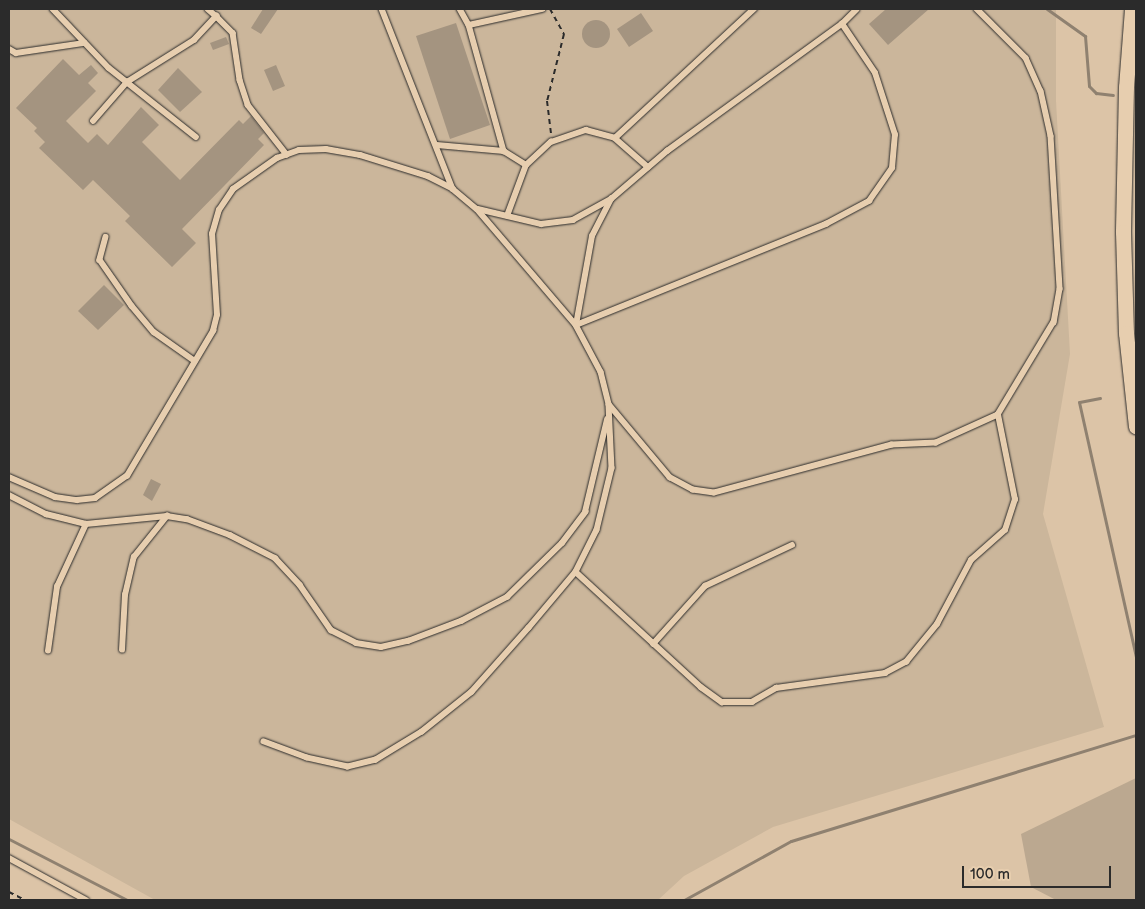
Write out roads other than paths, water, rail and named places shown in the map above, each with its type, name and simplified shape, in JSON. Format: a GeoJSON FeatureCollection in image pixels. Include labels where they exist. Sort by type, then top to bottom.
{"type":"FeatureCollection","features":[{"type":"Feature","properties":{"kind":"street"},"geometry":{"type":"LineString","coordinates":[[1132,9],[1123,232],[1126,333],[1136,426]]}},
{"type":"Feature","properties":{"kind":"lane"},"geometry":{"type":"LineString","coordinates":[[53,9],[84,43],[127,82],[196,137]]}},
{"type":"Feature","properties":{"kind":"lane"},"geometry":{"type":"LineString","coordinates":[[208,9],[233,33],[240,80],[248,106],[287,155]]}},
{"type":"Feature","properties":{"kind":"lane"},"geometry":{"type":"LineString","coordinates":[[382,9],[453,189]]}},
{"type":"Feature","properties":{"kind":"lane"},"geometry":{"type":"LineString","coordinates":[[460,9],[469,25],[504,151]]}},
{"type":"Feature","properties":{"kind":"lane"},"geometry":{"type":"LineString","coordinates":[[469,25],[542,9]]}},
{"type":"Feature","properties":{"kind":"lane"},"geometry":{"type":"LineString","coordinates":[[615,138],[754,9]]}},
{"type":"Feature","properties":{"kind":"lane"},"geometry":{"type":"LineString","coordinates":[[477,209],[542,224],[573,220],[611,199],[648,167],[842,24],[855,9]]}},
{"type":"Feature","properties":{"kind":"lane"},"geometry":{"type":"LineString","coordinates":[[609,405],[670,478],[693,490],[714,493],[892,444],[936,443],[998,415],[1054,322],[1060,289],[1051,136],[1041,91],[1026,58],[977,9]]}},
{"type":"Feature","properties":{"kind":"lane"},"geometry":{"type":"LineString","coordinates":[[93,121],[127,82],[194,40],[216,16]]}},
{"type":"Feature","properties":{"kind":"lane"},"geometry":{"type":"LineString","coordinates":[[576,325],[826,224],[869,201],[892,168],[895,135],[875,73],[842,24]]}},
{"type":"Feature","properties":{"kind":"lane"},"geometry":{"type":"LineString","coordinates":[[9,49],[16,53],[84,43]]}},
{"type":"Feature","properties":{"kind":"lane"},"geometry":{"type":"LineString","coordinates":[[508,216],[526,165],[551,142],[586,130],[615,138],[648,167]]}},
{"type":"Feature","properties":{"kind":"lane"},"geometry":{"type":"LineString","coordinates":[[437,145],[504,151],[526,165]]}},
{"type":"Feature","properties":{"kind":"lane"},"geometry":{"type":"LineString","coordinates":[[9,477],[56,497],[77,500],[95,498],[113,488],[140,458],[213,331],[218,315],[212,234],[219,210],[233,189],[256,171],[299,150],[326,149],[360,156],[428,176],[453,189],[477,209],[576,325],[601,372],[609,405],[612,468],[597,530],[576,572],[472,692],[422,732],[376,760],[348,767],[307,758],[264,742]]}},
{"type":"Feature","properties":{"kind":"lane"},"geometry":{"type":"LineString","coordinates":[[576,325],[592,236],[611,199]]}},
{"type":"Feature","properties":{"kind":"lane"},"geometry":{"type":"LineString","coordinates":[[106,237],[100,260],[132,306],[154,332],[195,362]]}},
{"type":"Feature","properties":{"kind":"lane"},"geometry":{"type":"LineString","coordinates":[[9,495],[46,514],[86,524],[167,516],[187,519],[230,535],[275,558],[300,585],[331,630],[356,643],[381,647],[408,642],[461,621],[507,597],[562,543],[585,512],[605,437],[609,405]]}},
{"type":"Feature","properties":{"kind":"lane"},"geometry":{"type":"LineString","coordinates":[[576,572],[700,687],[722,702],[752,702],[776,688],[884,673],[906,662],[937,624],[971,560],[1005,530],[1016,500],[998,415]]}},
{"type":"Feature","properties":{"kind":"lane"},"geometry":{"type":"LineString","coordinates":[[122,650],[125,595],[134,557],[167,516]]}},
{"type":"Feature","properties":{"kind":"lane"},"geometry":{"type":"LineString","coordinates":[[48,651],[57,587],[86,524]]}},
{"type":"Feature","properties":{"kind":"lane"},"geometry":{"type":"LineString","coordinates":[[653,644],[705,586],[792,545]]}},
{"type":"Feature","properties":{"kind":"lane"},"geometry":{"type":"LineString","coordinates":[[9,858],[86,900]]}},
{"type":"Feature","properties":{"kind":"waterway"},"geometry":{"type":"LineString","coordinates":[[1047,9],[1085,36],[1089,86],[1096,93],[1113,95]]}},
{"type":"Feature","properties":{"kind":"waterway"},"geometry":{"type":"LineString","coordinates":[[1100,398],[1079,402],[1136,657]]}},
{"type":"Feature","properties":{"kind":"waterway"},"geometry":{"type":"LineString","coordinates":[[684,900],[791,841],[1136,735]]}},
{"type":"Feature","properties":{"kind":"waterway"},"geometry":{"type":"LineString","coordinates":[[9,839],[127,900]]}}]}
